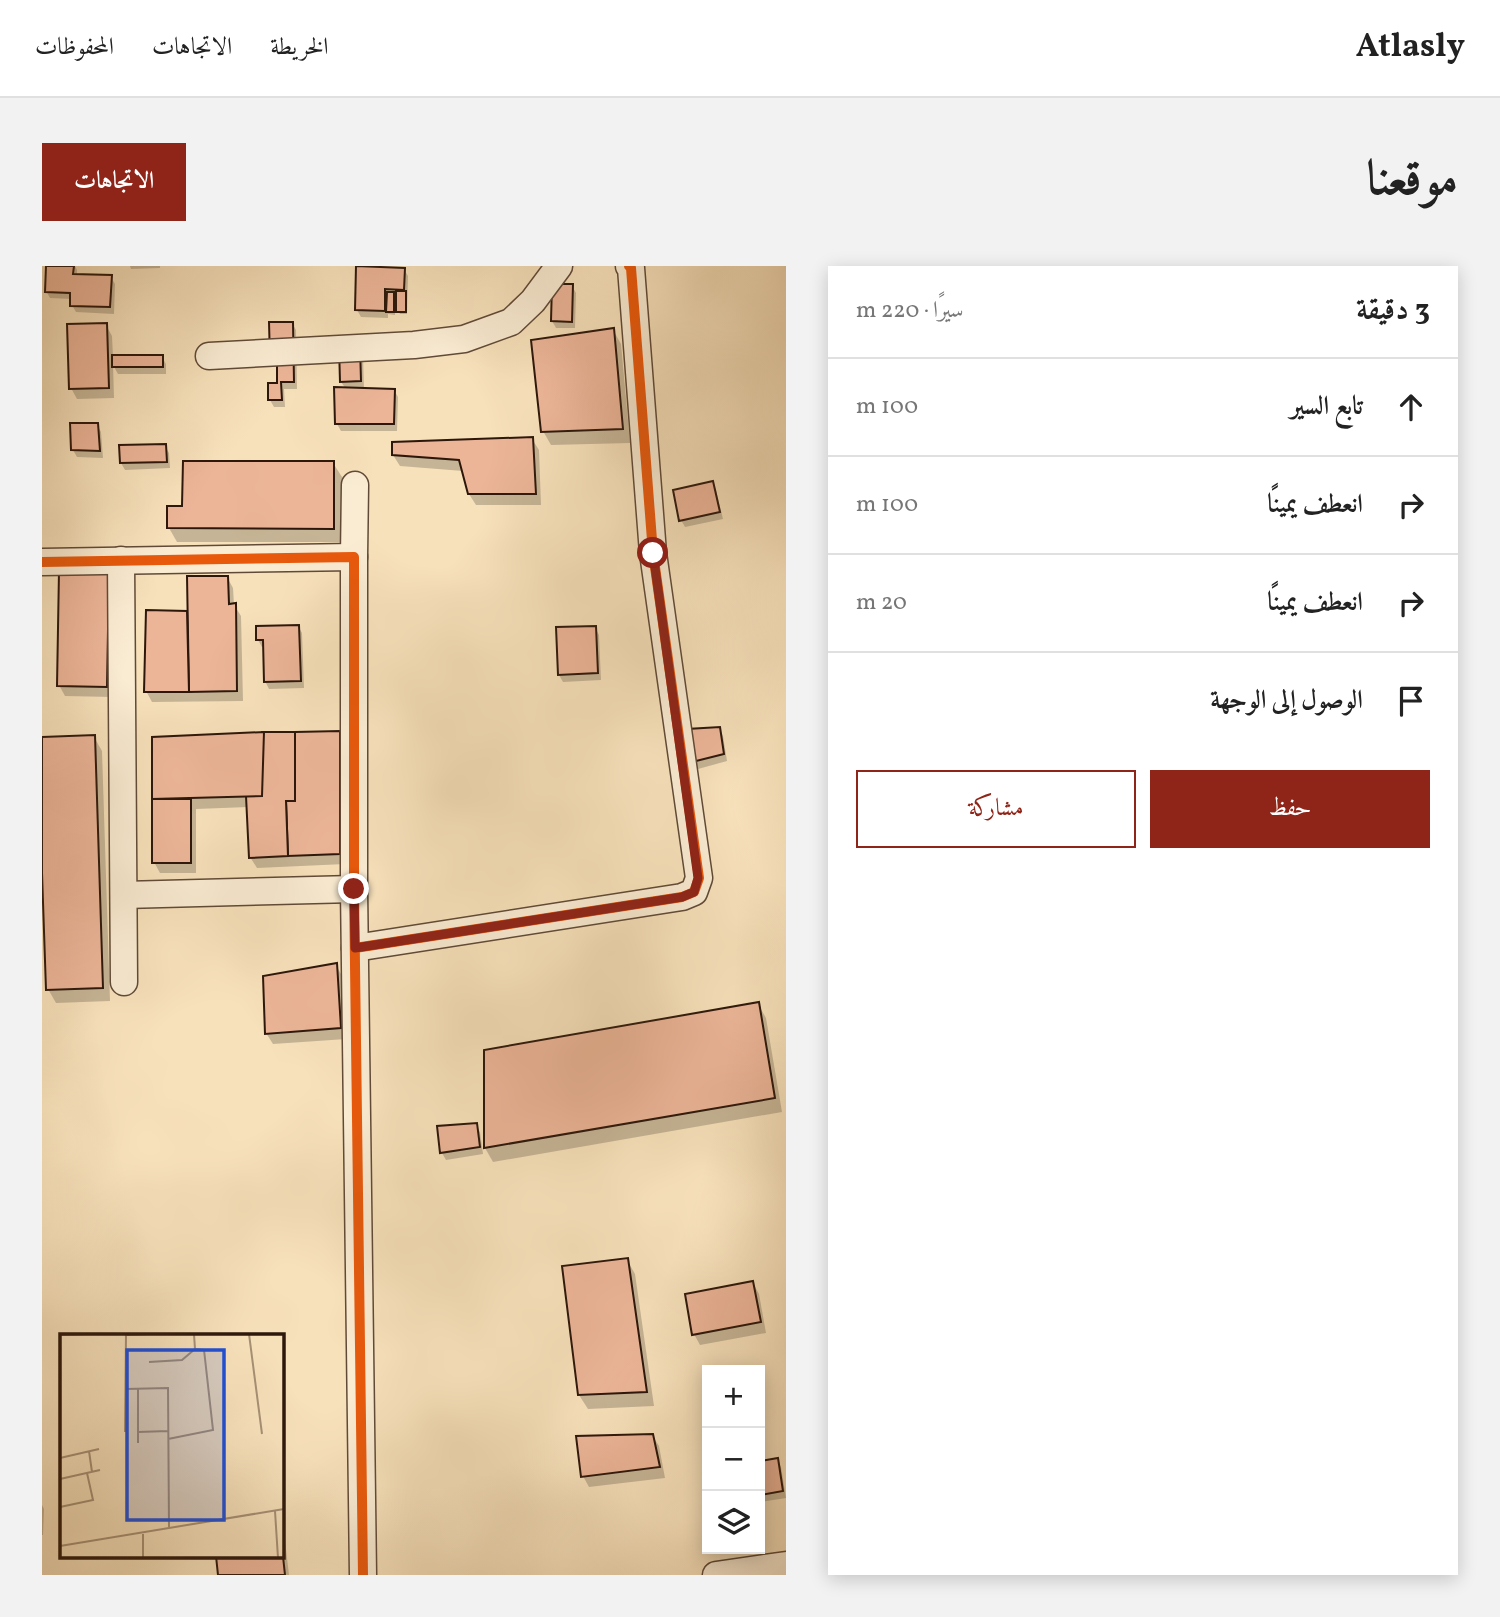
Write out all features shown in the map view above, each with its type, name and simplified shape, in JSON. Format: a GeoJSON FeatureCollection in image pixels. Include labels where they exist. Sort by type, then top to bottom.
{"type":"FeatureCollection","features":[{"type":"Feature","properties":{"kind":"street"},"geometry":{"type":"LineString","coordinates":[[209,356],[414,345],[464,339],[511,322],[533,300],[559,266]]}},
{"type":"Feature","properties":{"kind":"street"},"geometry":{"type":"LineString","coordinates":[[355,948],[682,897],[694,892],[698,878],[653,553],[629,266]]}},
{"type":"Feature","properties":{"kind":"street"},"geometry":{"type":"LineString","coordinates":[[355,485],[354,889],[363,1575]]}},
{"type":"Feature","properties":{"kind":"street"},"geometry":{"type":"LineString","coordinates":[[42,562],[354,557]]}},
{"type":"Feature","properties":{"kind":"street"},"geometry":{"type":"LineString","coordinates":[[121,560],[124,982]]}},
{"type":"Feature","properties":{"kind":"street"},"geometry":{"type":"LineString","coordinates":[[124,895],[354,889]]}},
{"type":"Feature","properties":{"kind":"street"},"geometry":{"type":"LineString","coordinates":[[716,1575],[786,1565]]}},
{"type":"Feature","properties":{"kind":"building"},"geometry":{"type":"Polygon","coordinates":[[[46,266],[74,266],[73,274],[112,275],[110,307],[70,306],[70,293],[45,292],[46,266]]]}},
{"type":"Feature","properties":{"kind":"building"},"geometry":{"type":"Polygon","coordinates":[[[356,266],[405,268],[404,290],[385,289],[385,311],[355,310],[356,266]]]}},
{"type":"Feature","properties":{"kind":"building"},"geometry":{"type":"Polygon","coordinates":[[[552,284],[573,284],[572,322],[551,321],[552,284]]]}},
{"type":"Feature","properties":{"kind":"building"},"geometry":{"type":"Polygon","coordinates":[[[396,291],[406,291],[406,312],[396,312],[396,291]]]}},
{"type":"Feature","properties":{"kind":"building"},"geometry":{"type":"Polygon","coordinates":[[[387,292],[394,292],[394,312],[386,312],[387,292]]]}},
{"type":"Feature","properties":{"kind":"building"},"geometry":{"type":"Polygon","coordinates":[[[269,322],[293,322],[294,382],[281,382],[282,400],[268,400],[268,383],[277,383],[277,359],[270,359],[269,322]]]}},
{"type":"Feature","properties":{"kind":"building"},"geometry":{"type":"Polygon","coordinates":[[[107,323],[109,388],[69,389],[67,324],[107,323]]]}},
{"type":"Feature","properties":{"kind":"building"},"geometry":{"type":"Polygon","coordinates":[[[614,328],[623,429],[541,432],[531,340],[614,328]]]}},
{"type":"Feature","properties":{"kind":"building"},"geometry":{"type":"Polygon","coordinates":[[[339,346],[360,346],[361,381],[340,382],[339,346]]]}},
{"type":"Feature","properties":{"kind":"building"},"geometry":{"type":"Polygon","coordinates":[[[112,355],[163,355],[163,367],[112,367],[112,355]]]}},
{"type":"Feature","properties":{"kind":"building"},"geometry":{"type":"Polygon","coordinates":[[[334,387],[395,389],[394,424],[335,424],[334,387]]]}},
{"type":"Feature","properties":{"kind":"building"},"geometry":{"type":"Polygon","coordinates":[[[70,423],[98,423],[100,451],[71,450],[70,423]]]}},
{"type":"Feature","properties":{"kind":"building"},"geometry":{"type":"Polygon","coordinates":[[[533,437],[536,494],[468,494],[459,460],[392,455],[392,442],[533,437]]]}},
{"type":"Feature","properties":{"kind":"building"},"geometry":{"type":"Polygon","coordinates":[[[166,444],[167,462],[120,463],[119,445],[166,444]]]}},
{"type":"Feature","properties":{"kind":"building"},"geometry":{"type":"Polygon","coordinates":[[[183,461],[334,461],[334,529],[167,528],[167,506],[182,506],[183,461]]]}},
{"type":"Feature","properties":{"kind":"building"},"geometry":{"type":"Polygon","coordinates":[[[713,481],[720,512],[679,521],[673,490],[713,481]]]}},
{"type":"Feature","properties":{"kind":"building"},"geometry":{"type":"Polygon","coordinates":[[[59,571],[109,572],[107,687],[57,686],[59,571]]]}},
{"type":"Feature","properties":{"kind":"building"},"geometry":{"type":"Polygon","coordinates":[[[187,576],[228,576],[229,604],[236,603],[237,691],[189,692],[187,576]]]}},
{"type":"Feature","properties":{"kind":"building"},"geometry":{"type":"Polygon","coordinates":[[[146,610],[187,611],[189,692],[144,692],[146,610]]]}},
{"type":"Feature","properties":{"kind":"building"},"geometry":{"type":"Polygon","coordinates":[[[299,625],[301,681],[264,682],[263,640],[256,640],[256,626],[299,625]]]}},
{"type":"Feature","properties":{"kind":"building"},"geometry":{"type":"Polygon","coordinates":[[[596,626],[598,673],[558,675],[556,627],[596,626]]]}},
{"type":"Feature","properties":{"kind":"building"},"geometry":{"type":"Polygon","coordinates":[[[720,727],[724,754],[692,762],[687,729],[720,727]]]}},
{"type":"Feature","properties":{"kind":"building"},"geometry":{"type":"Polygon","coordinates":[[[340,731],[340,854],[288,856],[286,801],[295,801],[295,732],[340,731]]]}},
{"type":"Feature","properties":{"kind":"building"},"geometry":{"type":"Polygon","coordinates":[[[262,732],[295,732],[295,801],[286,801],[288,856],[249,858],[246,796],[262,796],[262,732]]]}},
{"type":"Feature","properties":{"kind":"building"},"geometry":{"type":"Polygon","coordinates":[[[264,732],[262,796],[152,799],[152,737],[264,732]]]}},
{"type":"Feature","properties":{"kind":"building"},"geometry":{"type":"Polygon","coordinates":[[[95,735],[103,988],[46,990],[42,873],[42,737],[95,735]]]}},
{"type":"Feature","properties":{"kind":"building"},"geometry":{"type":"Polygon","coordinates":[[[152,799],[191,799],[191,863],[152,863],[152,799]]]}},
{"type":"Feature","properties":{"kind":"building"},"geometry":{"type":"Polygon","coordinates":[[[337,963],[341,1028],[265,1034],[263,976],[337,963]]]}},
{"type":"Feature","properties":{"kind":"building"},"geometry":{"type":"Polygon","coordinates":[[[759,1002],[775,1098],[484,1148],[484,1050],[759,1002]]]}},
{"type":"Feature","properties":{"kind":"building"},"geometry":{"type":"Polygon","coordinates":[[[477,1123],[480,1147],[440,1153],[437,1126],[477,1123]]]}},
{"type":"Feature","properties":{"kind":"building"},"geometry":{"type":"Polygon","coordinates":[[[628,1258],[647,1392],[578,1395],[562,1266],[628,1258]]]}},
{"type":"Feature","properties":{"kind":"building"},"geometry":{"type":"Polygon","coordinates":[[[753,1281],[761,1322],[692,1335],[685,1294],[753,1281]]]}},
{"type":"Feature","properties":{"kind":"building"},"geometry":{"type":"Polygon","coordinates":[[[653,1434],[660,1467],[581,1477],[576,1436],[653,1434]]]}},
{"type":"Feature","properties":{"kind":"building"},"geometry":{"type":"Polygon","coordinates":[[[778,1458],[783,1491],[765,1494],[765,1460],[778,1458]]]}},
{"type":"Feature","properties":{"kind":"building"},"geometry":{"type":"Polygon","coordinates":[[[216,1558],[283,1558],[285,1575],[218,1575],[216,1558]]]}},
{"type":"Feature","properties":{"kind":"cycle path"},"geometry":{"type":"LineString","coordinates":[[355,948],[682,897],[694,892],[699,878],[653,553],[629,266]]}},
{"type":"Feature","properties":{"kind":"cycle path"},"geometry":{"type":"LineString","coordinates":[[42,562],[354,557],[354,889],[363,1575]]}},
{"type":"Feature","properties":{"kind":"route"},"geometry":{"type":"LineString","coordinates":[[354,889],[355,948],[682,897],[694,892],[698,878],[653,553]]}}]}
